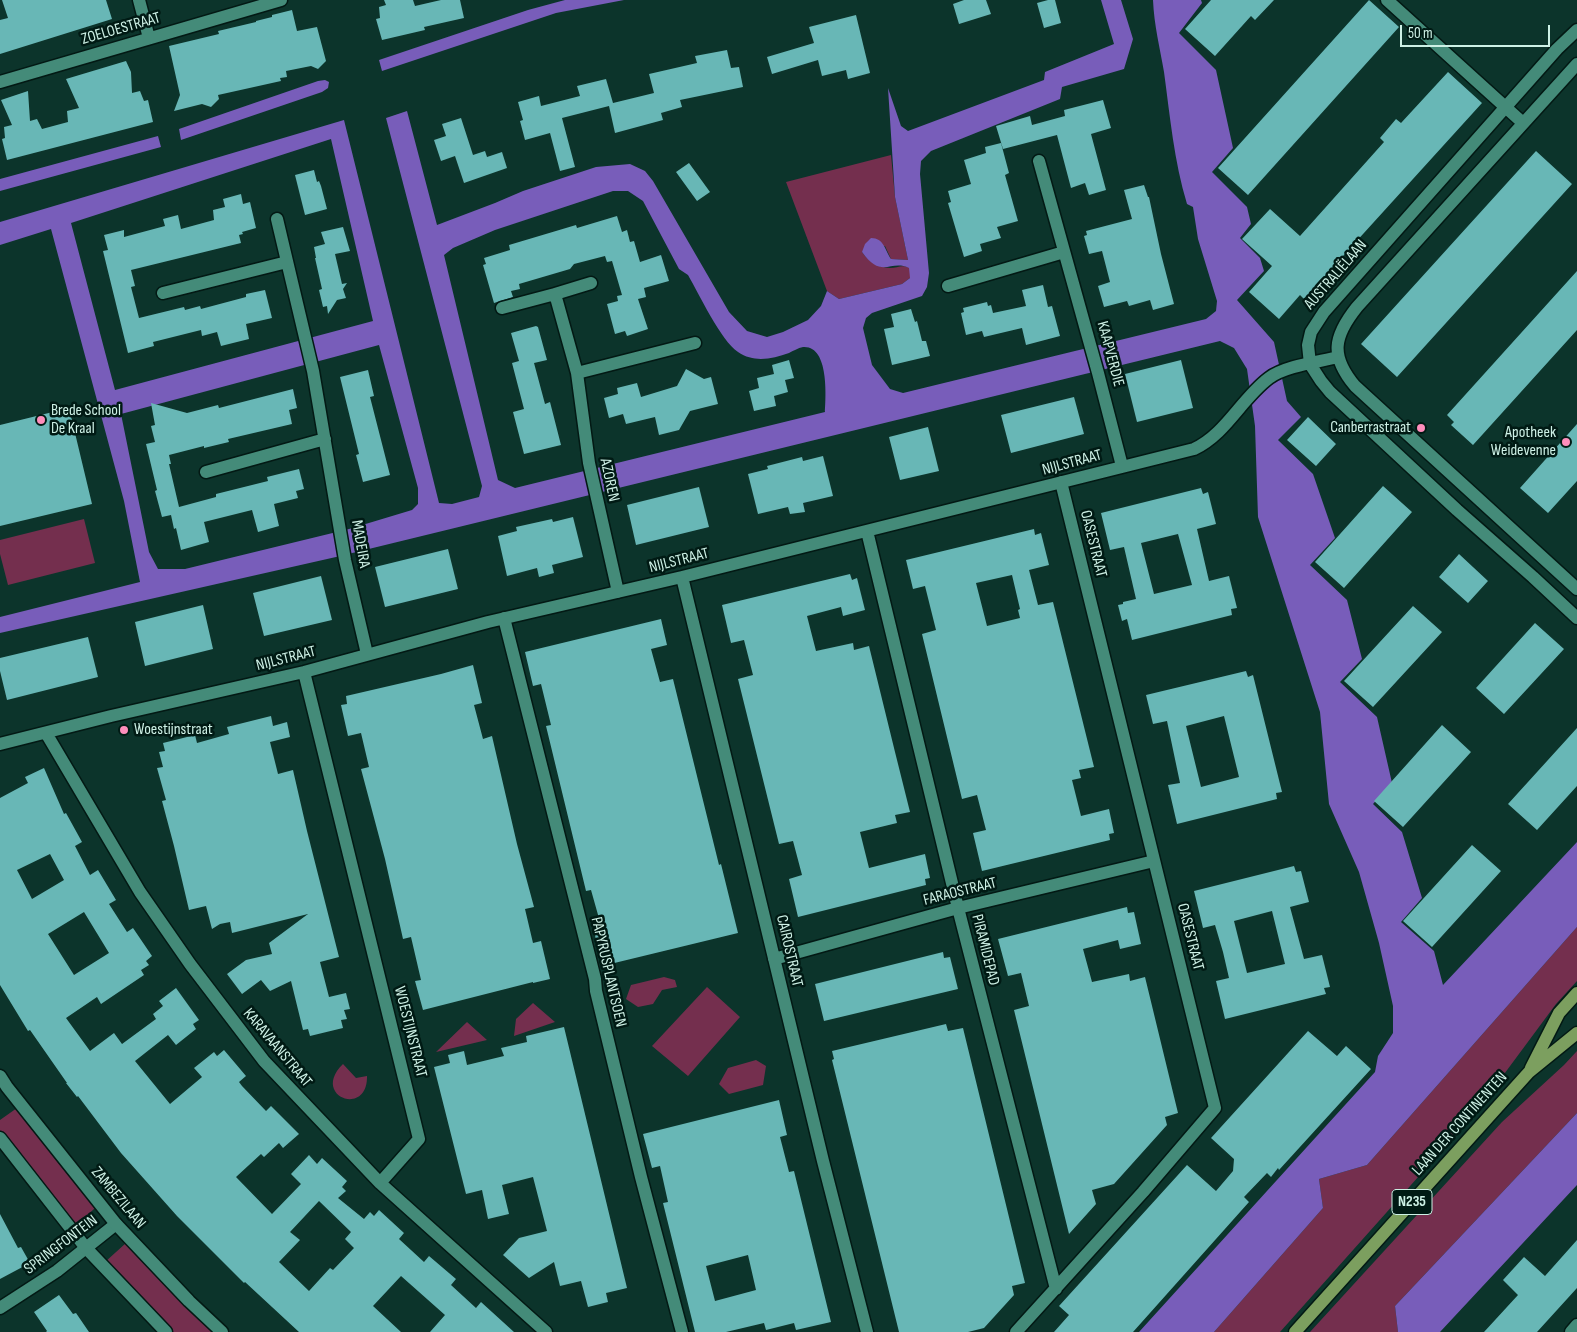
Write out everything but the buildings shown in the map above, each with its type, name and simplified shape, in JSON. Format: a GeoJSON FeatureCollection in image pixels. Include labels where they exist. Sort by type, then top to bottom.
{"type":"FeatureCollection","features":[{"type":"Feature","properties":{"kind":"main road","name":"LAAN DER CONTINENTEN"},"geometry":{"type":"LineString","coordinates":[[1529,1072],[1559,1013],[1577,993]]}},
{"type":"Feature","properties":{"kind":"main road","name":"LAAN DER CONTINENTEN"},"geometry":{"type":"LineString","coordinates":[[1295,1332],[1529,1072],[1577,1033]]}},
{"type":"Feature","properties":{"kind":"street"},"geometry":{"type":"LineString","coordinates":[[139,0],[149,38]]}},
{"type":"Feature","properties":{"kind":"street","name":"ZOELOESTRAAT"},"geometry":{"type":"LineString","coordinates":[[0,82],[281,0]]}},
{"type":"Feature","properties":{"kind":"street"},"geometry":{"type":"LineString","coordinates":[[1386,0],[1523,123]]}},
{"type":"Feature","properties":{"kind":"street","name":"AUSTRALIËLAAN"},"geometry":{"type":"LineString","coordinates":[[1310,364],[1308,345],[1311,332],[1320,317],[1506,107],[1577,30]]}},
{"type":"Feature","properties":{"kind":"street"},"geometry":{"type":"LineString","coordinates":[[1576,65],[1352,313],[1341,330],[1338,343],[1338,357],[1345,374],[1355,386],[1577,589]]}},
{"type":"Feature","properties":{"kind":"street","name":"KAAPVERDIE"},"geometry":{"type":"LineString","coordinates":[[1039,160],[1122,466]]}},
{"type":"Feature","properties":{"kind":"street","name":"MADEIRA"},"geometry":{"type":"LineString","coordinates":[[277,219],[313,371],[345,560],[367,654]]}},
{"type":"Feature","properties":{"kind":"street"},"geometry":{"type":"LineString","coordinates":[[948,286],[1064,252]]}},
{"type":"Feature","properties":{"kind":"street"},"geometry":{"type":"LineString","coordinates":[[162,293],[287,262]]}},
{"type":"Feature","properties":{"kind":"street"},"geometry":{"type":"LineString","coordinates":[[502,308],[591,283]]}},
{"type":"Feature","properties":{"kind":"street","name":"AZOREN"},"geometry":{"type":"LineString","coordinates":[[555,294],[576,374],[589,463],[618,592]]}},
{"type":"Feature","properties":{"kind":"street"},"geometry":{"type":"LineString","coordinates":[[576,374],[695,343]]}},
{"type":"Feature","properties":{"kind":"street","name":"NIJLSTRAAT"},"geometry":{"type":"LineString","coordinates":[[0,744],[111,716],[304,672],[504,618],[682,577],[1194,449],[1202,446],[1217,433],[1269,378],[1282,371],[1338,357]]}},
{"type":"Feature","properties":{"kind":"street"},"geometry":{"type":"LineString","coordinates":[[1310,364],[1330,392],[1577,618]]}},
{"type":"Feature","properties":{"kind":"street"},"geometry":{"type":"LineString","coordinates":[[1382,440],[1397,424]]}},
{"type":"Feature","properties":{"kind":"street"},"geometry":{"type":"LineString","coordinates":[[206,472],[325,439]]}},
{"type":"Feature","properties":{"kind":"street","name":"OASESTRAAT"},"geometry":{"type":"LineString","coordinates":[[1016,1332],[1215,1108],[1061,482]]}},
{"type":"Feature","properties":{"kind":"street"},"geometry":{"type":"LineString","coordinates":[[1457,510],[1472,493]]}},
{"type":"Feature","properties":{"kind":"street","name":"PIRAMIDEPAD"},"geometry":{"type":"LineString","coordinates":[[867,530],[958,908],[1056,1289]]}},
{"type":"Feature","properties":{"kind":"street"},"geometry":{"type":"LineString","coordinates":[[1534,577],[1547,562]]}},
{"type":"Feature","properties":{"kind":"street","name":"CAIROSTRAAT"},"geometry":{"type":"LineString","coordinates":[[682,577],[823,1161],[867,1332]]}},
{"type":"Feature","properties":{"kind":"street","name":"PAPYRUSPLANTSOEN"},"geometry":{"type":"LineString","coordinates":[[504,618],[595,980],[596,991],[639,1167],[682,1332]]}},
{"type":"Feature","properties":{"kind":"street","name":"WOESTIJNSTRAAT"},"geometry":{"type":"LineString","coordinates":[[304,672],[420,1140],[380,1183]]}},
{"type":"Feature","properties":{"kind":"street","name":"KARAVAANSTRAAT"},"geometry":{"type":"LineString","coordinates":[[46,733],[140,892],[190,964],[264,1061],[380,1183],[546,1332]]}},
{"type":"Feature","properties":{"kind":"street","name":"FARAOSTRAAT"},"geometry":{"type":"LineString","coordinates":[[774,959],[958,908],[1154,862]]}},
{"type":"Feature","properties":{"kind":"street","name":"ZAMBEZILAAN"},"geometry":{"type":"LineString","coordinates":[[2,1085],[116,1224],[189,1301],[222,1332]]}},
{"type":"Feature","properties":{"kind":"street"},"geometry":{"type":"LineString","coordinates":[[0,1138],[86,1248],[166,1332]]}},
{"type":"Feature","properties":{"kind":"street","name":"SPRINGFONTEIN"},"geometry":{"type":"LineString","coordinates":[[0,1308],[57,1271],[116,1224]]}},
{"type":"Feature","properties":{"kind":"street"},"geometry":{"type":"LineString","coordinates":[[1571,1332],[1577,1325]]}},
{"type":"Feature","properties":{"kind":"shaded area"},"geometry":{"type":"Polygon","coordinates":[[[565,0],[624,0],[556,13],[382,71],[379,60],[528,10],[565,0]]]}},
{"type":"Feature","properties":{"kind":"shaded area"},"geometry":{"type":"Polygon","coordinates":[[[1101,0],[1121,0],[1133,39],[1124,69],[1062,87],[1060,99],[931,151],[921,161],[920,174],[929,273],[927,287],[922,296],[872,313],[866,318],[863,328],[872,365],[890,389],[903,393],[1206,319],[1216,311],[1217,301],[1198,239],[1193,207],[1187,204],[1179,171],[1153,0],[1201,0],[1202,3],[1179,33],[1216,70],[1233,148],[1212,172],[1247,207],[1251,224],[1240,238],[1260,258],[1264,271],[1237,300],[1274,342],[1287,401],[1301,417],[1278,440],[1313,474],[1335,538],[1310,565],[1347,600],[1362,659],[1340,682],[1377,717],[1392,783],[1373,804],[1402,832],[1422,898],[1401,922],[1434,951],[1443,985],[1577,842],[1577,927],[1367,1165],[1319,1179],[1323,1208],[1214,1332],[1139,1332],[1375,1072],[1378,1056],[1393,1033],[1393,1006],[1379,943],[1359,872],[1329,804],[1320,712],[1258,517],[1255,426],[1247,369],[1234,348],[1220,341],[336,557],[0,633],[0,617],[140,582],[124,501],[51,229],[0,245],[0,222],[344,120],[439,503],[452,504],[479,497],[482,486],[386,118],[407,111],[437,225],[523,191],[596,167],[630,164],[645,171],[653,181],[729,312],[747,331],[767,337],[783,332],[808,320],[821,306],[827,291],[839,299],[902,284],[910,278],[909,268],[875,265],[862,252],[865,244],[871,238],[879,240],[884,245],[891,259],[908,260],[895,197],[888,88],[901,126],[908,131],[1044,80],[1045,72],[1114,44],[1101,0]],[[331,139],[71,223],[115,390],[373,321],[331,139]],[[613,191],[495,230],[453,248],[444,255],[498,480],[515,488],[825,412],[824,373],[818,354],[811,349],[803,347],[783,355],[757,359],[738,352],[731,346],[704,305],[688,275],[679,269],[643,201],[628,191],[613,191]],[[379,345],[121,414],[149,552],[158,569],[185,569],[349,529],[412,510],[418,504],[418,488],[379,345]]]}},
{"type":"Feature","properties":{"kind":"shaded area"},"geometry":{"type":"Polygon","coordinates":[[[325,80],[329,82],[328,88],[322,92],[181,140],[179,129],[325,80]]]}},
{"type":"Feature","properties":{"kind":"shaded area"},"geometry":{"type":"Polygon","coordinates":[[[158,136],[161,147],[0,191],[0,179],[158,136]]]}},
{"type":"Feature","properties":{"kind":"shaded area"},"geometry":{"type":"Polygon","coordinates":[[[891,155],[895,197],[908,260],[891,259],[885,246],[862,252],[877,265],[890,268],[904,266],[910,268],[910,278],[902,284],[839,299],[827,291],[786,182],[891,155]]]}},
{"type":"Feature","properties":{"kind":"shaded area"},"geometry":{"type":"Polygon","coordinates":[[[84,519],[95,563],[8,585],[0,554],[0,540],[84,519]]]}},
{"type":"Feature","properties":{"kind":"shaded area"},"geometry":{"type":"Polygon","coordinates":[[[1577,927],[1577,981],[1556,1004],[1476,1112],[1280,1332],[1214,1332],[1323,1208],[1319,1179],[1367,1165],[1577,927]]]}},
{"type":"Feature","properties":{"kind":"shaded area"},"geometry":{"type":"Polygon","coordinates":[[[664,977],[675,980],[677,987],[662,990],[653,1004],[638,1007],[626,999],[631,985],[664,977]]]}},
{"type":"Feature","properties":{"kind":"shaded area"},"geometry":{"type":"Polygon","coordinates":[[[707,987],[740,1017],[688,1076],[652,1046],[707,987]]]}},
{"type":"Feature","properties":{"kind":"shaded area"},"geometry":{"type":"Polygon","coordinates":[[[533,1003],[555,1022],[514,1036],[516,1019],[533,1003]]]}},
{"type":"Feature","properties":{"kind":"shaded area"},"geometry":{"type":"Polygon","coordinates":[[[467,1022],[487,1040],[436,1052],[467,1022]]]}},
{"type":"Feature","properties":{"kind":"shaded area"},"geometry":{"type":"Polygon","coordinates":[[[1577,1051],[1577,1113],[1395,1306],[1398,1332],[1310,1332],[1502,1122],[1577,1051]]]}},
{"type":"Feature","properties":{"kind":"shaded area"},"geometry":{"type":"Polygon","coordinates":[[[756,1060],[766,1066],[763,1085],[729,1094],[719,1084],[728,1068],[756,1060]]]}},
{"type":"Feature","properties":{"kind":"shaded area"},"geometry":{"type":"Polygon","coordinates":[[[343,1064],[356,1078],[367,1076],[365,1089],[359,1096],[351,1099],[343,1098],[336,1093],[333,1085],[335,1075],[343,1064]]]}},
{"type":"Feature","properties":{"kind":"shaded area"},"geometry":{"type":"Polygon","coordinates":[[[17,1108],[95,1208],[74,1228],[0,1131],[0,1120],[17,1108]]]}},
{"type":"Feature","properties":{"kind":"shaded area"},"geometry":{"type":"Polygon","coordinates":[[[1577,1113],[1577,1185],[1440,1332],[1398,1332],[1395,1306],[1577,1113]]]}},
{"type":"Feature","properties":{"kind":"shaded area"},"geometry":{"type":"Polygon","coordinates":[[[126,1243],[214,1332],[170,1332],[105,1262],[126,1243]]]}},
{"type":"Feature","properties":{"kind":"place","name":"Brede School De Kraal"},"geometry":{"type":"Point","coordinates":[41,420]}},
{"type":"Feature","properties":{"kind":"place","name":"Canberrastraat"},"geometry":{"type":"Point","coordinates":[1421,428]}},
{"type":"Feature","properties":{"kind":"place","name":"Apotheek Weidevenne"},"geometry":{"type":"Point","coordinates":[1566,442]}},
{"type":"Feature","properties":{"kind":"place","name":"Woestijnstraat"},"geometry":{"type":"Point","coordinates":[124,730]}}]}
